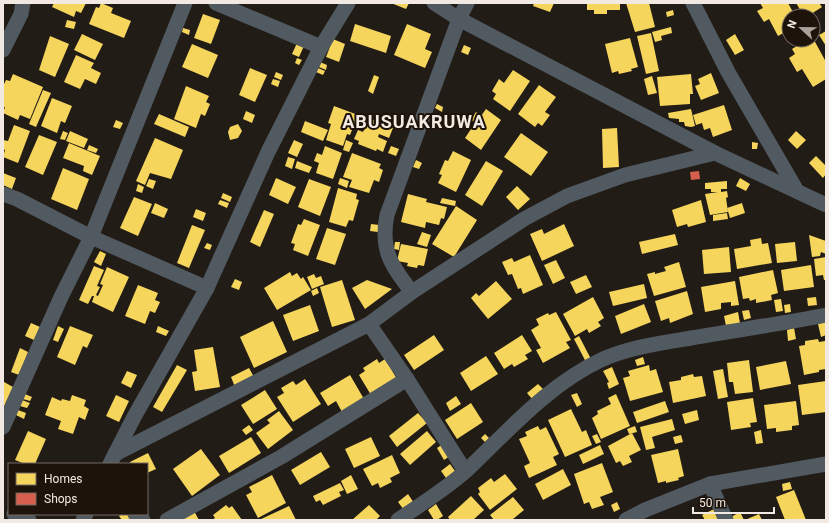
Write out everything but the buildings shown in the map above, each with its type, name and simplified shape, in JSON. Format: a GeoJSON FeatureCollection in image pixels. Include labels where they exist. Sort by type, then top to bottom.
{"type":"FeatureCollection","features":[{"type":"Feature","properties":{"kind":"street"},"geometry":{"type":"LineString","coordinates":[[3,49],[21,14],[23,3]]}},
{"type":"Feature","properties":{"kind":"street"},"geometry":{"type":"LineString","coordinates":[[3,427],[61,297],[91,237],[185,3]]}},
{"type":"Feature","properties":{"kind":"street"},"geometry":{"type":"LineString","coordinates":[[216,3],[321,47]]}},
{"type":"Feature","properties":{"kind":"street"},"geometry":{"type":"LineString","coordinates":[[113,459],[207,288],[268,152],[321,47],[348,3]]}},
{"type":"Feature","properties":{"kind":"street"},"geometry":{"type":"LineString","coordinates":[[434,3],[459,19],[715,153],[826,205]]}},
{"type":"Feature","properties":{"kind":"street"},"geometry":{"type":"LineString","coordinates":[[412,292],[391,265],[384,240],[385,226],[388,214],[459,19],[467,3]]}},
{"type":"Feature","properties":{"kind":"street"},"geometry":{"type":"LineString","coordinates":[[693,3],[728,72],[797,191]]}},
{"type":"Feature","properties":{"kind":"street"},"geometry":{"type":"LineString","coordinates":[[113,459],[369,324],[412,292],[524,219],[567,196],[625,175],[715,153]]}},
{"type":"Feature","properties":{"kind":"street"},"geometry":{"type":"LineString","coordinates":[[3,194],[17,199],[91,237],[207,288]]}},
{"type":"Feature","properties":{"kind":"street"},"geometry":{"type":"LineString","coordinates":[[398,520],[465,471],[533,407],[573,376],[602,360],[623,351],[651,344],[779,325],[826,316]]}},
{"type":"Feature","properties":{"kind":"street"},"geometry":{"type":"LineString","coordinates":[[369,324],[465,471]]}},
{"type":"Feature","properties":{"kind":"street"},"geometry":{"type":"LineString","coordinates":[[167,520],[281,457],[407,380]]}},
{"type":"Feature","properties":{"kind":"street"},"geometry":{"type":"LineString","coordinates":[[626,520],[645,510],[710,484],[825,467]]}},
{"type":"Feature","properties":{"kind":"street"},"geometry":{"type":"LineString","coordinates":[[710,484],[726,520]]}},
{"type":"Feature","properties":{"kind":"street"},"geometry":{"type":"LineString","coordinates":[[16,515],[29,520]]}},
{"type":"Feature","properties":{"kind":"district","name":"ABUSUAKRUWA"},"geometry":{"type":"Point","coordinates":[414,122]}}]}
